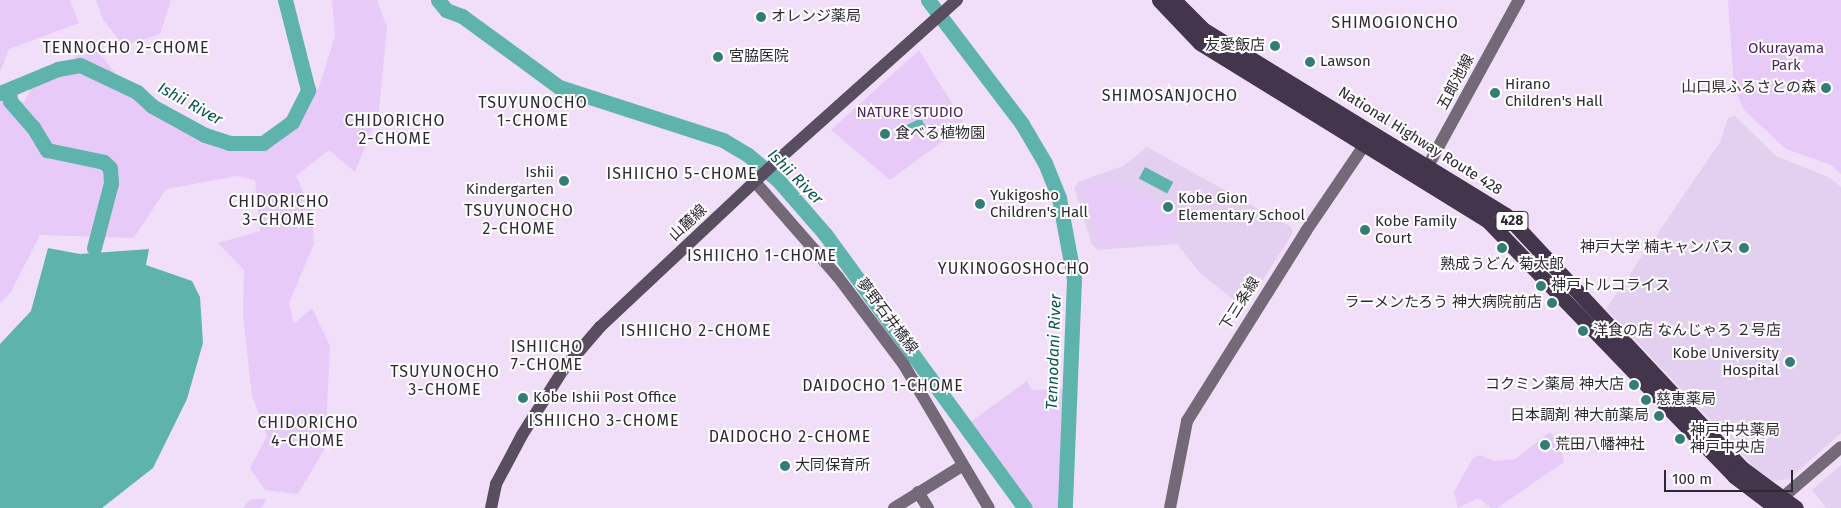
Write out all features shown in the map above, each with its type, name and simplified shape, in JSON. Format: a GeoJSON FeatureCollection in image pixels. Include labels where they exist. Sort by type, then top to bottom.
{"type":"FeatureCollection","features":[{"type":"Feature","properties":{"kind":"highway","name":"National Highway Route 428"},"geometry":{"type":"LineString","coordinates":[[1160,0],[1194,39],[1369,138]]}},
{"type":"Feature","properties":{"kind":"highway","name":"National Highway Route 428"},"geometry":{"type":"LineString","coordinates":[[1174,0],[1204,30],[1424,173],[1487,220],[1734,476],[1775,505],[1796,508]]}},
{"type":"Feature","properties":{"kind":"main road","name":"山麓線"},"geometry":{"type":"LineString","coordinates":[[491,508],[496,484],[506,463],[563,370],[600,327],[774,163],[957,0]]}},
{"type":"Feature","properties":{"kind":"street","name":"五郎池線"},"geometry":{"type":"LineString","coordinates":[[1424,173],[1519,0]]}},
{"type":"Feature","properties":{"kind":"street","name":"下三条線"},"geometry":{"type":"LineString","coordinates":[[1170,508],[1187,421],[1306,231],[1369,138]]}},
{"type":"Feature","properties":{"kind":"street","name":"夢野石井橋線"},"geometry":{"type":"LineString","coordinates":[[760,178],[904,365],[962,466],[989,508]]}},
{"type":"Feature","properties":{"kind":"street"},"geometry":{"type":"LineString","coordinates":[[1775,505],[1841,447]]}},
{"type":"Feature","properties":{"kind":"street"},"geometry":{"type":"LineString","coordinates":[[894,508],[962,466]]}},
{"type":"Feature","properties":{"kind":"street"},"geometry":{"type":"LineString","coordinates":[[918,492],[928,508]]}},
{"type":"Feature","properties":{"kind":"shaded area","name":"神戸大学 楠キャンパス"},"geometry":{"type":"Polygon","coordinates":[[[1735,116],[1776,156],[1830,178],[1841,187],[1841,433],[1789,479],[1773,481],[1754,467],[1606,309],[1720,142],[1728,118],[1735,116]]]}},
{"type":"Feature","properties":{"kind":"shaded area"},"geometry":{"type":"Polygon","coordinates":[[[917,120],[922,120],[926,127],[918,134],[907,133],[907,125],[917,120]]]}},
{"type":"Feature","properties":{"kind":"shaded area","name":"Kobe Gion Elementary School"},"geometry":{"type":"Polygon","coordinates":[[[1147,147],[1291,227],[1293,233],[1247,304],[1242,306],[1202,275],[1177,244],[1098,250],[1092,245],[1074,188],[1078,182],[1123,166],[1147,147]]]}},
{"type":"Feature","properties":{"kind":"shaded area"},"geometry":{"type":"Polygon","coordinates":[[[1145,167],[1173,182],[1167,194],[1139,178],[1145,167]]]}},
{"type":"Feature","properties":{"kind":"shaded area"},"geometry":{"type":"Polygon","coordinates":[[[48,248],[80,254],[149,249],[146,265],[192,281],[200,297],[203,343],[187,399],[153,468],[102,508],[0,508],[0,344],[31,311],[48,248]]]}},
{"type":"Feature","properties":{"kind":"shaded area"},"geometry":{"type":"Polygon","coordinates":[[[1841,465],[1841,508],[1826,508],[1812,490],[1841,465]]]}},
{"type":"Feature","properties":{"kind":"green space"},"geometry":{"type":"Polygon","coordinates":[[[0,0],[70,0],[79,23],[9,49],[0,72],[0,0]]]}},
{"type":"Feature","properties":{"kind":"green space"},"geometry":{"type":"Polygon","coordinates":[[[96,0],[171,0],[160,34],[123,46],[103,19],[96,0]]]}},
{"type":"Feature","properties":{"kind":"green space"},"geometry":{"type":"Polygon","coordinates":[[[332,0],[377,0],[387,27],[379,111],[355,172],[329,150],[296,176],[312,211],[314,244],[289,303],[294,324],[312,308],[330,346],[325,448],[298,494],[265,490],[250,468],[267,436],[252,395],[243,316],[244,270],[218,243],[260,231],[255,180],[237,176],[166,189],[134,238],[40,235],[11,292],[0,303],[0,92],[24,103],[40,68],[74,59],[88,39],[127,88],[176,127],[228,144],[264,144],[296,124],[319,87],[335,36],[332,0]]]}},
{"type":"Feature","properties":{"kind":"green space","name":"Okurayama Park"},"geometry":{"type":"Polygon","coordinates":[[[1728,0],[1841,0],[1841,174],[1831,165],[1786,149],[1744,110],[1734,87],[1728,0]]]}},
{"type":"Feature","properties":{"kind":"green space","name":"NATURE STUDIO"},"geometry":{"type":"Polygon","coordinates":[[[919,50],[967,128],[939,144],[890,180],[831,130],[919,50]]]}},
{"type":"Feature","properties":{"kind":"green space"},"geometry":{"type":"Polygon","coordinates":[[[1117,179],[1182,215],[1169,236],[1102,244],[1096,240],[1095,225],[1082,187],[1084,183],[1106,180],[1112,183],[1117,179]]]}},
{"type":"Feature","properties":{"kind":"green space"},"geometry":{"type":"Polygon","coordinates":[[[1027,381],[1032,390],[1065,389],[1063,508],[1032,508],[969,423],[1027,381]]]}},
{"type":"Feature","properties":{"kind":"green space"},"geometry":{"type":"Polygon","coordinates":[[[1550,432],[1559,442],[1564,462],[1497,508],[1491,508],[1478,498],[1458,508],[1454,492],[1473,458],[1480,455],[1495,461],[1515,459],[1550,432]]]}},
{"type":"Feature","properties":{"kind":"green space"},"geometry":{"type":"Polygon","coordinates":[[[250,499],[267,499],[261,508],[243,508],[250,499]]]}},
{"type":"Feature","properties":{"kind":"waterway","name":"Ishii River"},"geometry":{"type":"LineString","coordinates":[[0,93],[58,69],[80,65],[137,92],[152,106],[205,135],[229,143],[263,143],[292,122],[308,90],[285,0]]}},
{"type":"Feature","properties":{"kind":"waterway","name":"Ishii River"},"geometry":{"type":"LineString","coordinates":[[438,0],[446,10],[462,16],[559,87],[723,140],[748,155],[778,180],[825,234],[1025,508]]}},
{"type":"Feature","properties":{"kind":"waterway","name":"Tennodani River"},"geometry":{"type":"LineString","coordinates":[[928,0],[1022,124],[1045,163],[1059,198],[1074,279],[1065,508]]}},
{"type":"Feature","properties":{"kind":"waterway"},"geometry":{"type":"LineString","coordinates":[[9,91],[10,101],[33,127],[47,150],[104,162],[110,168],[111,183],[94,248]]}},
{"type":"Feature","properties":{"kind":"place","name":"オレンジ薬局"},"geometry":{"type":"Point","coordinates":[761,17]}},
{"type":"Feature","properties":{"kind":"place","name":"友愛飯店"},"geometry":{"type":"Point","coordinates":[1275,46]}},
{"type":"Feature","properties":{"kind":"place","name":"宮脇医院"},"geometry":{"type":"Point","coordinates":[718,57]}},
{"type":"Feature","properties":{"kind":"place","name":"Lawson"},"geometry":{"type":"Point","coordinates":[1310,62]}},
{"type":"Feature","properties":{"kind":"place","name":"山口県ふるさとの森"},"geometry":{"type":"Point","coordinates":[1826,88]}},
{"type":"Feature","properties":{"kind":"place","name":"Hirano Children's Hall"},"geometry":{"type":"Point","coordinates":[1495,93]}},
{"type":"Feature","properties":{"kind":"place","name":"食べる植物園"},"geometry":{"type":"Point","coordinates":[885,134]}},
{"type":"Feature","properties":{"kind":"place","name":"Ishii Kindergarten"},"geometry":{"type":"Point","coordinates":[564,181]}},
{"type":"Feature","properties":{"kind":"place","name":"Yukigosho Children's Hall"},"geometry":{"type":"Point","coordinates":[980,204]}},
{"type":"Feature","properties":{"kind":"place","name":"Kobe Gion Elementary School"},"geometry":{"type":"Point","coordinates":[1168,207]}},
{"type":"Feature","properties":{"kind":"place","name":"Kobe Family Court"},"geometry":{"type":"Point","coordinates":[1365,230]}},
{"type":"Feature","properties":{"kind":"place","name":"熟成うどん 菊太郎"},"geometry":{"type":"Point","coordinates":[1502,248]}},
{"type":"Feature","properties":{"kind":"place","name":"神戸大学 楠キャンパス"},"geometry":{"type":"Point","coordinates":[1744,248]}},
{"type":"Feature","properties":{"kind":"place","name":"神戸トルコライス"},"geometry":{"type":"Point","coordinates":[1541,286]}},
{"type":"Feature","properties":{"kind":"place","name":"ラーメンたろう 神大病院前店"},"geometry":{"type":"Point","coordinates":[1552,303]}},
{"type":"Feature","properties":{"kind":"place","name":"洋食の店 なんじゃろ ２号店"},"geometry":{"type":"Point","coordinates":[1583,331]}},
{"type":"Feature","properties":{"kind":"place","name":"Kobe University Hospital"},"geometry":{"type":"Point","coordinates":[1790,362]}},
{"type":"Feature","properties":{"kind":"place","name":"コクミン薬局 神大店"},"geometry":{"type":"Point","coordinates":[1634,385]}},
{"type":"Feature","properties":{"kind":"place","name":"Kobe Ishii Post Office"},"geometry":{"type":"Point","coordinates":[523,398]}},
{"type":"Feature","properties":{"kind":"place","name":"慈恵薬局"},"geometry":{"type":"Point","coordinates":[1646,400]}},
{"type":"Feature","properties":{"kind":"place","name":"日本調剤 神大前薬局"},"geometry":{"type":"Point","coordinates":[1659,416]}},
{"type":"Feature","properties":{"kind":"place","name":"神戸中央薬局 神戸中央店"},"geometry":{"type":"Point","coordinates":[1680,439]}},
{"type":"Feature","properties":{"kind":"place","name":"荒田八幡神社"},"geometry":{"type":"Point","coordinates":[1545,445]}},
{"type":"Feature","properties":{"kind":"place","name":"大同保育所"},"geometry":{"type":"Point","coordinates":[785,466]}},
{"type":"Feature","properties":{"kind":"district","name":"SHIMOGIONCHO"},"geometry":{"type":"Point","coordinates":[1395,23]}},
{"type":"Feature","properties":{"kind":"district","name":"TENNOCHO 2-CHOME"},"geometry":{"type":"Point","coordinates":[126,48]}},
{"type":"Feature","properties":{"kind":"district","name":"SHIMOSANJOCHO"},"geometry":{"type":"Point","coordinates":[1170,96]}},
{"type":"Feature","properties":{"kind":"district","name":"TSUYUNOCHO 1-CHOME"},"geometry":{"type":"Point","coordinates":[533,112]}},
{"type":"Feature","properties":{"kind":"district","name":"CHIDORICHO 2-CHOME"},"geometry":{"type":"Point","coordinates":[395,130]}},
{"type":"Feature","properties":{"kind":"district","name":"ISHIICHO 5-CHOME"},"geometry":{"type":"Point","coordinates":[682,174]}},
{"type":"Feature","properties":{"kind":"district","name":"CHIDORICHO 3-CHOME"},"geometry":{"type":"Point","coordinates":[279,211]}},
{"type":"Feature","properties":{"kind":"district","name":"TSUYUNOCHO 2-CHOME"},"geometry":{"type":"Point","coordinates":[519,220]}},
{"type":"Feature","properties":{"kind":"district","name":"ISHIICHO 1-CHOME"},"geometry":{"type":"Point","coordinates":[762,256]}},
{"type":"Feature","properties":{"kind":"district","name":"YUKINOGOSHOCHO"},"geometry":{"type":"Point","coordinates":[1014,269]}},
{"type":"Feature","properties":{"kind":"district","name":"ISHIICHO 2-CHOME"},"geometry":{"type":"Point","coordinates":[696,331]}},
{"type":"Feature","properties":{"kind":"district","name":"ISHIICHO 7-CHOME"},"geometry":{"type":"Point","coordinates":[547,356]}},
{"type":"Feature","properties":{"kind":"district","name":"TSUYUNOCHO 3-CHOME"},"geometry":{"type":"Point","coordinates":[445,381]}},
{"type":"Feature","properties":{"kind":"district","name":"DAIDOCHO 1-CHOME"},"geometry":{"type":"Point","coordinates":[883,386]}},
{"type":"Feature","properties":{"kind":"district","name":"ISHIICHO 3-CHOME"},"geometry":{"type":"Point","coordinates":[604,421]}},
{"type":"Feature","properties":{"kind":"district","name":"CHIDORICHO 4-CHOME"},"geometry":{"type":"Point","coordinates":[308,432]}},
{"type":"Feature","properties":{"kind":"district","name":"DAIDOCHO 2-CHOME"},"geometry":{"type":"Point","coordinates":[790,437]}}]}
